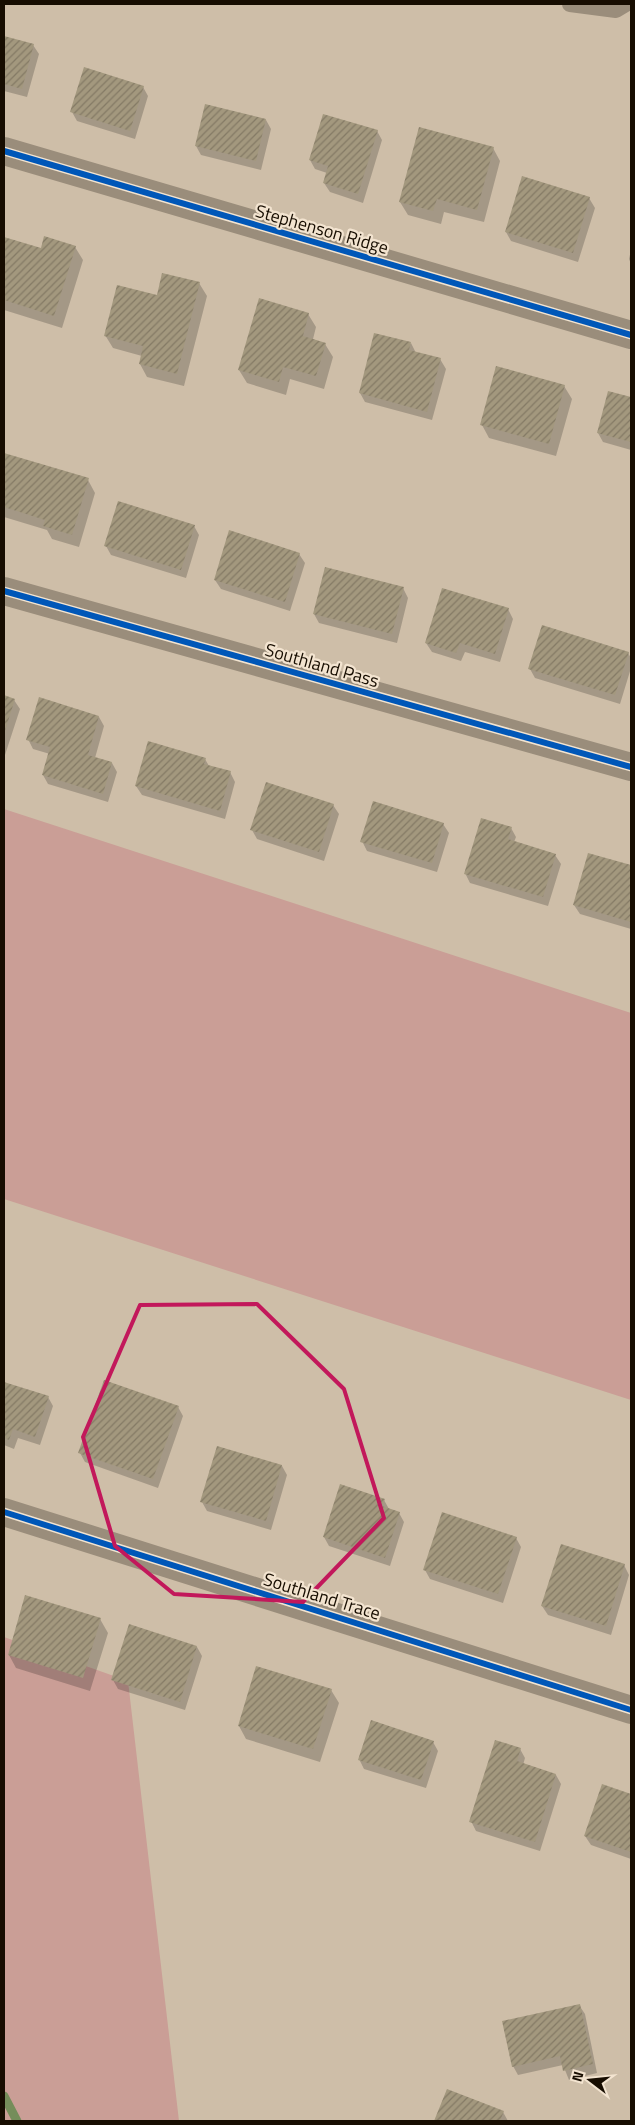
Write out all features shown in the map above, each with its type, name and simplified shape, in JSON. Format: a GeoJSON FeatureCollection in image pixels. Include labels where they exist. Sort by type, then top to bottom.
{"type":"FeatureCollection","features":[{"type":"Feature","properties":{"kind":"street","name":"Stephenson Ridge"},"geometry":{"type":"LineString","coordinates":[[4,151],[631,335]]}},
{"type":"Feature","properties":{"kind":"street","name":"Southland Pass"},"geometry":{"type":"LineString","coordinates":[[4,591],[631,767]]}},
{"type":"Feature","properties":{"kind":"street","name":"Southland Trace"},"geometry":{"type":"LineString","coordinates":[[4,1512],[631,1710]]}},
{"type":"Feature","properties":{"kind":"lane"},"geometry":{"type":"LineString","coordinates":[[570,4],[616,10],[626,4]]}},
{"type":"Feature","properties":{"kind":"highlighted area"},"geometry":{"type":"Polygon","coordinates":[[[257,1304],[344,1389],[384,1518],[303,1602],[174,1594],[115,1546],[83,1437],[140,1305],[257,1304]]]}},
{"type":"Feature","properties":{"kind":"shaded area"},"geometry":{"type":"Polygon","coordinates":[[[4,809],[631,1013],[631,1400],[4,1199],[4,809]]]}},
{"type":"Feature","properties":{"kind":"shaded area"},"geometry":{"type":"Polygon","coordinates":[[[4,1637],[128,1681],[179,2121],[4,2121],[4,1637]]]}},
{"type":"Feature","properties":{"kind":"building"},"geometry":{"type":"Polygon","coordinates":[[[4,36],[34,44],[22,89],[4,84],[4,36]]]}},
{"type":"Feature","properties":{"kind":"building"},"geometry":{"type":"Polygon","coordinates":[[[84,67],[144,86],[130,131],[70,112],[84,67]]]}},
{"type":"Feature","properties":{"kind":"building"},"geometry":{"type":"Polygon","coordinates":[[[205,104],[266,119],[256,161],[195,146],[205,104]]]}},
{"type":"Feature","properties":{"kind":"building"},"geometry":{"type":"Polygon","coordinates":[[[323,114],[378,130],[358,194],[323,183],[328,166],[309,160],[323,114]]]}},
{"type":"Feature","properties":{"kind":"building"},"geometry":{"type":"Polygon","coordinates":[[[419,127],[494,147],[477,210],[437,199],[433,211],[399,202],[419,127]]]}},
{"type":"Feature","properties":{"kind":"building"},"geometry":{"type":"Polygon","coordinates":[[[522,176],[590,197],[573,253],[505,232],[522,176]]]}},
{"type":"Feature","properties":{"kind":"building"},"geometry":{"type":"Polygon","coordinates":[[[44,236],[76,246],[54,316],[4,300],[4,237],[41,248],[44,236]]]}},
{"type":"Feature","properties":{"kind":"building"},"geometry":{"type":"Polygon","coordinates":[[[162,273],[200,282],[177,374],[139,364],[143,346],[104,336],[117,285],[157,295],[162,273]]]}},
{"type":"Feature","properties":{"kind":"building"},"geometry":{"type":"Polygon","coordinates":[[[259,298],[309,313],[303,336],[326,343],[316,376],[283,367],[279,382],[238,370],[259,298]]]}},
{"type":"Feature","properties":{"kind":"building"},"geometry":{"type":"Polygon","coordinates":[[[374,333],[411,342],[409,350],[441,358],[427,412],[359,393],[374,333]]]}},
{"type":"Feature","properties":{"kind":"building"},"geometry":{"type":"Polygon","coordinates":[[[496,366],[565,385],[549,444],[480,425],[496,366]]]}},
{"type":"Feature","properties":{"kind":"building"},"geometry":{"type":"Polygon","coordinates":[[[608,391],[631,397],[631,442],[597,433],[608,391]]]}},
{"type":"Feature","properties":{"kind":"building"},"geometry":{"type":"Polygon","coordinates":[[[4,453],[89,478],[72,535],[43,526],[45,520],[4,507],[4,453]]]}},
{"type":"Feature","properties":{"kind":"building"},"geometry":{"type":"Polygon","coordinates":[[[118,501],[195,525],[181,570],[104,546],[118,501]]]}},
{"type":"Feature","properties":{"kind":"building"},"geometry":{"type":"Polygon","coordinates":[[[229,530],[300,553],[285,602],[214,580],[229,530]]]}},
{"type":"Feature","properties":{"kind":"building"},"geometry":{"type":"Polygon","coordinates":[[[325,567],[404,587],[392,634],[313,614],[325,567]]]}},
{"type":"Feature","properties":{"kind":"building"},"geometry":{"type":"Polygon","coordinates":[[[442,588],[509,608],[495,654],[460,643],[456,653],[425,643],[442,588]]]}},
{"type":"Feature","properties":{"kind":"building"},"geometry":{"type":"Polygon","coordinates":[[[542,625],[629,652],[615,695],[528,669],[542,625]]]}},
{"type":"Feature","properties":{"kind":"building"},"geometry":{"type":"Polygon","coordinates":[[[4,695],[15,699],[4,734],[4,695]]]}},
{"type":"Feature","properties":{"kind":"building"},"geometry":{"type":"Polygon","coordinates":[[[39,697],[99,716],[88,755],[112,762],[103,794],[42,775],[50,747],[26,740],[39,697]]]}},
{"type":"Feature","properties":{"kind":"building"},"geometry":{"type":"Polygon","coordinates":[[[148,741],[206,758],[204,764],[231,771],[220,811],[135,786],[148,741]]]}},
{"type":"Feature","properties":{"kind":"building"},"geometry":{"type":"Polygon","coordinates":[[[266,782],[334,804],[319,852],[250,830],[266,782]]]}},
{"type":"Feature","properties":{"kind":"building"},"geometry":{"type":"Polygon","coordinates":[[[373,801],[444,823],[432,863],[360,842],[373,801]]]}},
{"type":"Feature","properties":{"kind":"building"},"geometry":{"type":"Polygon","coordinates":[[[481,818],[512,827],[508,839],[556,854],[543,897],[464,874],[481,818]]]}},
{"type":"Feature","properties":{"kind":"building"},"geometry":{"type":"Polygon","coordinates":[[[588,853],[631,865],[631,922],[573,905],[588,853]]]}},
{"type":"Feature","properties":{"kind":"building"},"geometry":{"type":"Polygon","coordinates":[[[104,1380],[179,1406],[153,1479],[78,1453],[104,1380]]]}},
{"type":"Feature","properties":{"kind":"building"},"geometry":{"type":"Polygon","coordinates":[[[4,1382],[49,1396],[35,1437],[13,1429],[9,1440],[4,1438],[4,1382]]]}},
{"type":"Feature","properties":{"kind":"building"},"geometry":{"type":"Polygon","coordinates":[[[217,1446],[282,1465],[266,1521],[200,1502],[217,1446]]]}},
{"type":"Feature","properties":{"kind":"building"},"geometry":{"type":"Polygon","coordinates":[[[340,1484],[385,1499],[382,1506],[400,1512],[385,1558],[323,1537],[340,1484]]]}},
{"type":"Feature","properties":{"kind":"building"},"geometry":{"type":"Polygon","coordinates":[[[442,1512],[517,1537],[498,1594],[423,1570],[442,1512]]]}},
{"type":"Feature","properties":{"kind":"building"},"geometry":{"type":"Polygon","coordinates":[[[561,1544],[625,1564],[606,1626],[541,1606],[561,1544]]]}},
{"type":"Feature","properties":{"kind":"building"},"geometry":{"type":"Polygon","coordinates":[[[25,1595],[101,1618],[83,1678],[8,1655],[25,1595]]]}},
{"type":"Feature","properties":{"kind":"building"},"geometry":{"type":"Polygon","coordinates":[[[129,1624],[197,1646],[180,1702],[111,1680],[129,1624]]]}},
{"type":"Feature","properties":{"kind":"building"},"geometry":{"type":"Polygon","coordinates":[[[256,1666],[332,1689],[313,1749],[238,1726],[256,1666]]]}},
{"type":"Feature","properties":{"kind":"building"},"geometry":{"type":"Polygon","coordinates":[[[371,1720],[434,1741],[421,1780],[358,1760],[371,1720]]]}},
{"type":"Feature","properties":{"kind":"building"},"geometry":{"type":"Polygon","coordinates":[[[495,1740],[521,1748],[517,1761],[556,1774],[535,1842],[469,1822],[495,1740]]]}},
{"type":"Feature","properties":{"kind":"building"},"geometry":{"type":"Polygon","coordinates":[[[602,1784],[631,1794],[631,1852],[584,1836],[602,1784]]]}},
{"type":"Feature","properties":{"kind":"building"},"geometry":{"type":"Polygon","coordinates":[[[580,2004],[593,2064],[563,2071],[560,2056],[512,2067],[502,2021],[580,2004]]]}},
{"type":"Feature","properties":{"kind":"building"},"geometry":{"type":"Polygon","coordinates":[[[447,2089],[504,2111],[500,2121],[434,2121],[447,2089]]]}},
{"type":"Feature","properties":{"kind":"waterway"},"geometry":{"type":"LineString","coordinates":[[4,2096],[17,2121]]}},
{"type":"Feature","properties":{"kind":"cycle path"},"geometry":{"type":"LineString","coordinates":[[4,151],[631,335]]}},
{"type":"Feature","properties":{"kind":"cycle path"},"geometry":{"type":"LineString","coordinates":[[4,591],[631,767]]}},
{"type":"Feature","properties":{"kind":"cycle path"},"geometry":{"type":"LineString","coordinates":[[4,1512],[631,1710]]}}]}
